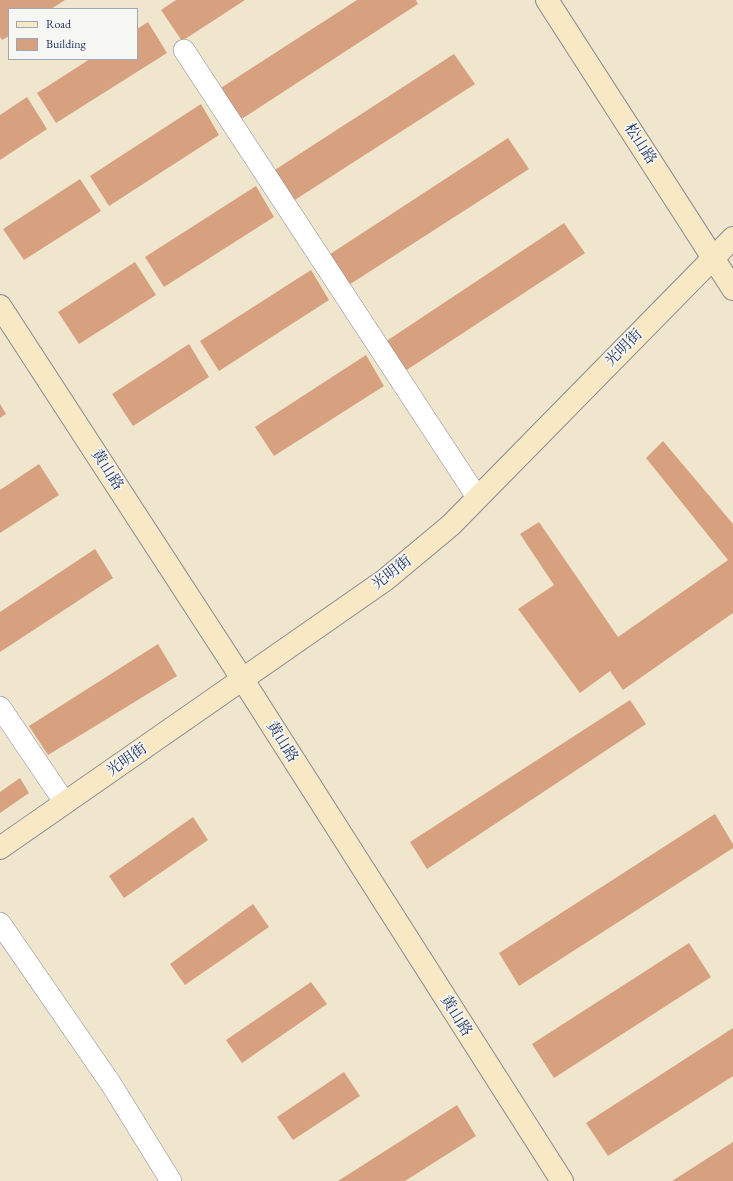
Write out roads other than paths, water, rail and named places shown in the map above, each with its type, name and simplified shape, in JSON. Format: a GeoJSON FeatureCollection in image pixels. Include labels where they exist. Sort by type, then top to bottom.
{"type":"FeatureCollection","features":[{"type":"Feature","properties":{"kind":"street","name":"松山路"},"geometry":{"type":"LineString","coordinates":[[547,0],[733,289]]}},
{"type":"Feature","properties":{"kind":"street"},"geometry":{"type":"LineString","coordinates":[[184,50],[477,497]]}},
{"type":"Feature","properties":{"kind":"street","name":"光明街"},"geometry":{"type":"LineString","coordinates":[[0,848],[385,580],[451,525],[733,238]]}},
{"type":"Feature","properties":{"kind":"street","name":"黄山路"},"geometry":{"type":"LineString","coordinates":[[0,306],[243,680],[562,1181]]}},
{"type":"Feature","properties":{"kind":"street"},"geometry":{"type":"LineString","coordinates":[[0,707],[65,803]]}},
{"type":"Feature","properties":{"kind":"street"},"geometry":{"type":"LineString","coordinates":[[0,923],[111,1084],[171,1181]]}}]}
